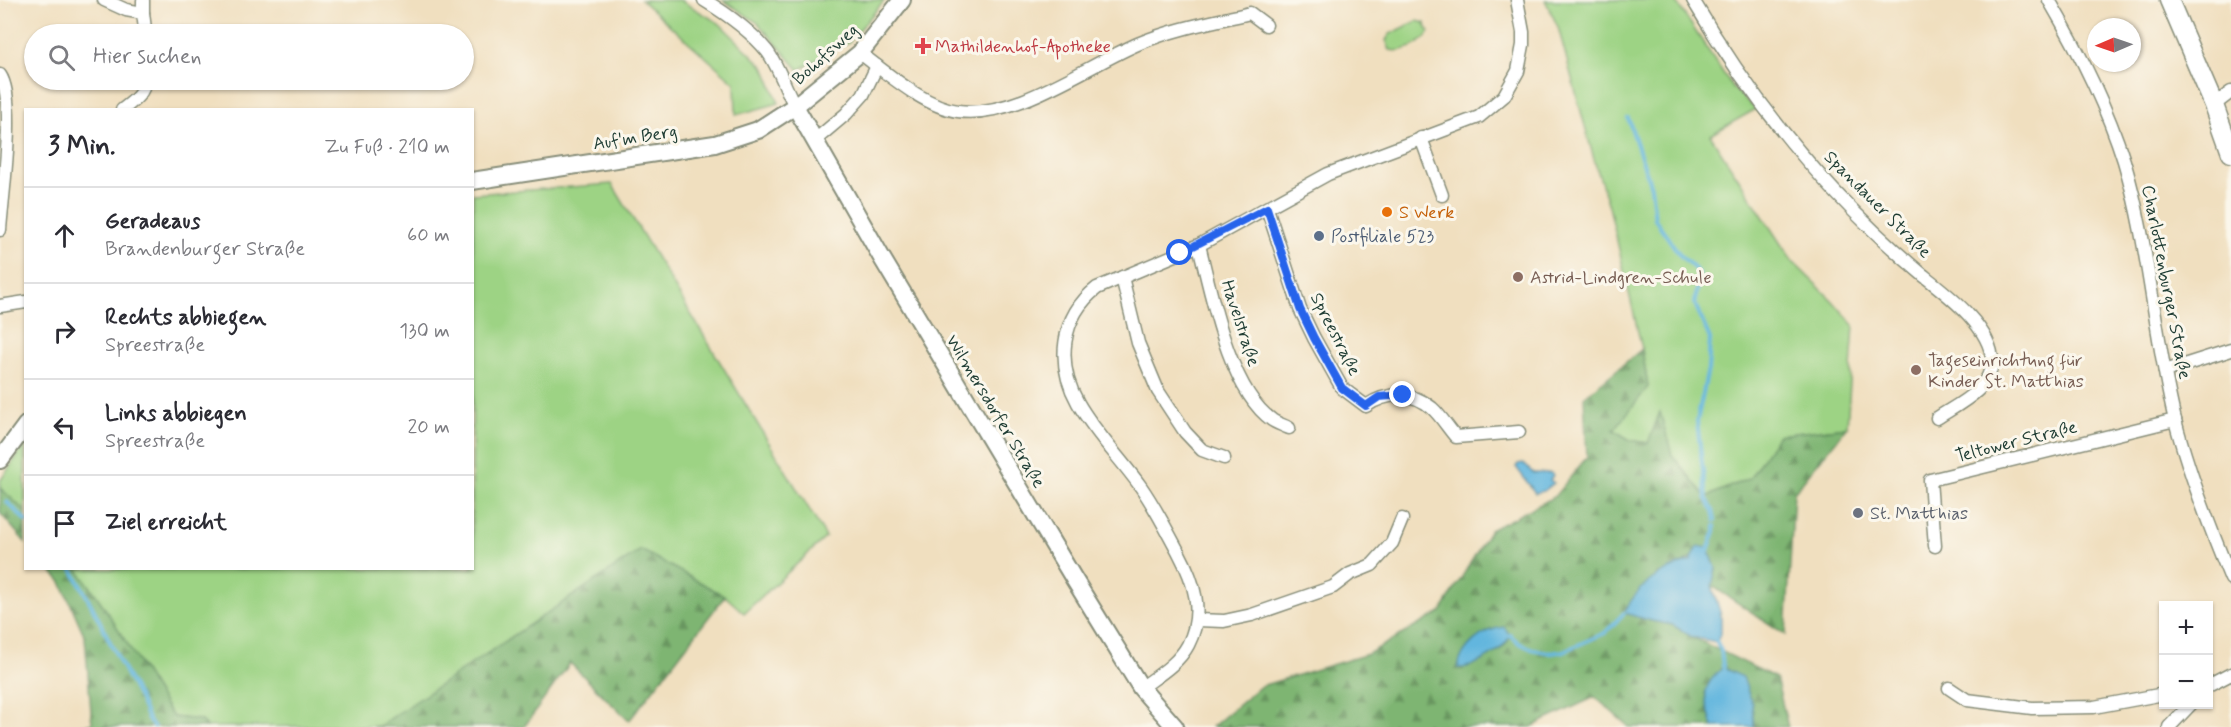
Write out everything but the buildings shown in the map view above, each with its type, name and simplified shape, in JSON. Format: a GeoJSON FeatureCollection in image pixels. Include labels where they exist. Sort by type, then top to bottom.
{"type":"FeatureCollection","features":[{"type":"Feature","properties":{"kind":"main road"},"geometry":{"type":"LineString","coordinates":[[2169,0],[2214,105],[2231,153]]}},
{"type":"Feature","properties":{"kind":"street"},"geometry":{"type":"LineString","coordinates":[[104,0],[126,10],[143,13]]}},
{"type":"Feature","properties":{"kind":"street"},"geometry":{"type":"LineString","coordinates":[[143,0],[144,24]]}},
{"type":"Feature","properties":{"kind":"street"},"geometry":{"type":"LineString","coordinates":[[704,0],[725,12],[768,52],[795,106]]}},
{"type":"Feature","properties":{"kind":"street","name":"Bohofsweg"},"geometry":{"type":"LineString","coordinates":[[795,106],[860,53],[902,0]]}},
{"type":"Feature","properties":{"kind":"street"},"geometry":{"type":"LineString","coordinates":[[1141,688],[1177,660],[1186,648],[1197,620],[1196,594],[1185,564],[1143,489],[1077,402],[1065,368],[1065,337],[1077,309],[1097,288],[1199,244],[1328,174],[1479,117],[1493,107],[1511,86],[1521,60],[1523,45],[1521,16],[1517,0]]}},
{"type":"Feature","properties":{"kind":"street","name":"Spandauer Straße"},"geometry":{"type":"LineString","coordinates":[[1693,0],[1721,47],[1764,106],[1839,195],[1908,262],[1948,295],[1983,332],[1992,362],[1985,382],[1937,418]]}},
{"type":"Feature","properties":{"kind":"street","name":"Charlottenburger Straße"},"geometry":{"type":"LineString","coordinates":[[2049,0],[2080,53],[2102,101],[2124,161],[2175,420],[2231,579]]}},
{"type":"Feature","properties":{"kind":"street"},"geometry":{"type":"LineString","coordinates":[[860,53],[916,94],[940,107],[975,112],[1015,104],[1106,58],[1175,31],[1250,12],[1266,25]]}},
{"type":"Feature","properties":{"kind":"street"},"geometry":{"type":"LineString","coordinates":[[814,141],[846,114],[863,95],[877,66]]}},
{"type":"Feature","properties":{"kind":"street"},"geometry":{"type":"LineString","coordinates":[[0,75],[7,100],[8,119],[0,230]]}},
{"type":"Feature","properties":{"kind":"street"},"geometry":{"type":"LineString","coordinates":[[125,108],[143,90]]}},
{"type":"Feature","properties":{"kind":"street"},"geometry":{"type":"LineString","coordinates":[[2214,105],[2231,92]]}},
{"type":"Feature","properties":{"kind":"street","name":"Wilmersdorfer Straße"},"geometry":{"type":"LineString","coordinates":[[795,106],[900,289],[1141,688],[1175,727]]}},
{"type":"Feature","properties":{"kind":"street","name":"Auf'm Berg"},"geometry":{"type":"LineString","coordinates":[[474,181],[715,144],[759,129],[795,106]]}},
{"type":"Feature","properties":{"kind":"street"},"geometry":{"type":"LineString","coordinates":[[1421,138],[1442,195]]}},
{"type":"Feature","properties":{"kind":"street","name":"Spreestraße"},"geometry":{"type":"LineString","coordinates":[[1267,208],[1300,309],[1342,388],[1366,406],[1379,397],[1403,395],[1419,400],[1431,408],[1456,437],[1519,432]]}},
{"type":"Feature","properties":{"kind":"street","name":"Havelstraße"},"geometry":{"type":"LineString","coordinates":[[1199,244],[1223,337],[1234,366],[1248,393],[1260,408],[1272,420],[1289,428]]}},
{"type":"Feature","properties":{"kind":"street"},"geometry":{"type":"LineString","coordinates":[[1122,277],[1138,342],[1158,391],[1185,432],[1202,450],[1224,458]]}},
{"type":"Feature","properties":{"kind":"street"},"geometry":{"type":"LineString","coordinates":[[0,306],[24,302]]}},
{"type":"Feature","properties":{"kind":"street"},"geometry":{"type":"LineString","coordinates":[[2166,371],[2231,350]]}},
{"type":"Feature","properties":{"kind":"street","name":"Teltower Straße"},"geometry":{"type":"LineString","coordinates":[[1935,546],[1930,480],[2175,420]]}},
{"type":"Feature","properties":{"kind":"street"},"geometry":{"type":"LineString","coordinates":[[3,450],[24,427]]}},
{"type":"Feature","properties":{"kind":"street"},"geometry":{"type":"LineString","coordinates":[[1197,620],[1224,621],[1252,615],[1333,587],[1350,574],[1372,565],[1392,543],[1402,519]]}},
{"type":"Feature","properties":{"kind":"street"},"geometry":{"type":"LineString","coordinates":[[2213,683],[2231,674]]}},
{"type":"Feature","properties":{"kind":"street"},"geometry":{"type":"LineString","coordinates":[[1948,688],[1967,700],[2032,708],[2094,707],[2159,695]]}},
{"type":"Feature","properties":{"kind":"street"},"geometry":{"type":"LineString","coordinates":[[2169,727],[2187,709]]}},
{"type":"Feature","properties":{"kind":"green space"},"geometry":{"type":"Polygon","coordinates":[[[641,0],[680,0],[719,23],[764,67],[779,103],[736,115],[735,83],[641,0]]]}},
{"type":"Feature","properties":{"kind":"green space"},"geometry":{"type":"Polygon","coordinates":[[[723,0],[885,0],[849,42],[799,70],[758,23],[723,0]]]}},
{"type":"Feature","properties":{"kind":"green space"},"geometry":{"type":"Polygon","coordinates":[[[1545,0],[1675,0],[1733,88],[1756,109],[1710,135],[1792,261],[1854,325],[1847,427],[1778,435],[1750,478],[1706,497],[1672,455],[1660,414],[1648,443],[1630,440],[1614,430],[1648,386],[1642,349],[1609,206],[1558,27],[1545,0]]]}},
{"type":"Feature","properties":{"kind":"green space"},"geometry":{"type":"Polygon","coordinates":[[[1417,21],[1425,23],[1429,32],[1426,36],[1417,44],[1406,49],[1390,50],[1386,40],[1390,34],[1417,21]]]}},
{"type":"Feature","properties":{"kind":"green space"},"geometry":{"type":"Polygon","coordinates":[[[612,184],[826,537],[744,613],[725,596],[379,726],[207,727],[200,720],[173,717],[103,605],[78,570],[474,570],[474,194],[612,184]]]}},
{"type":"Feature","properties":{"kind":"green space"},"geometry":{"type":"Polygon","coordinates":[[[1642,349],[1648,387],[1614,430],[1630,440],[1648,443],[1660,412],[1672,455],[1706,497],[1750,478],[1778,435],[1847,427],[1794,492],[1786,635],[1712,586],[1716,568],[1708,548],[1651,581],[1632,600],[1625,613],[1673,625],[1692,637],[1776,678],[1788,727],[1754,727],[1752,704],[1705,693],[1713,727],[1629,727],[1595,697],[1531,727],[1212,727],[1261,686],[1368,654],[1441,612],[1490,530],[1554,497],[1587,457],[1584,397],[1642,349]],[[1490,630],[1473,642],[1473,665],[1500,650],[1510,635],[1490,630]]]}},
{"type":"Feature","properties":{"kind":"green space"},"geometry":{"type":"Polygon","coordinates":[[[24,445],[24,510],[0,488],[0,481],[24,445]]]}},
{"type":"Feature","properties":{"kind":"green space"},"geometry":{"type":"Polygon","coordinates":[[[0,488],[24,510],[24,541],[0,513],[0,488]]]}},
{"type":"Feature","properties":{"kind":"green space"},"geometry":{"type":"Polygon","coordinates":[[[641,550],[725,596],[629,721],[570,663],[524,727],[373,727],[379,726],[641,550]]]}},
{"type":"Feature","properties":{"kind":"green space"},"geometry":{"type":"Polygon","coordinates":[[[50,570],[78,570],[103,605],[173,717],[200,720],[207,727],[70,727],[92,724],[85,637],[61,582],[50,570]]]}},
{"type":"Feature","properties":{"kind":"water"},"geometry":{"type":"Polygon","coordinates":[[[1523,463],[1533,473],[1551,473],[1553,475],[1550,480],[1554,483],[1544,491],[1535,493],[1516,467],[1523,463]]]}},
{"type":"Feature","properties":{"kind":"water"},"geometry":{"type":"Polygon","coordinates":[[[1698,546],[1708,548],[1716,568],[1712,586],[1721,615],[1721,634],[1716,642],[1692,637],[1673,625],[1624,613],[1629,603],[1643,587],[1660,574],[1691,561],[1698,546]]]}},
{"type":"Feature","properties":{"kind":"water"},"geometry":{"type":"Polygon","coordinates":[[[1504,627],[1510,635],[1496,652],[1480,662],[1458,668],[1468,646],[1474,640],[1488,631],[1504,627]]]}},
{"type":"Feature","properties":{"kind":"water"},"geometry":{"type":"Polygon","coordinates":[[[1723,668],[1743,677],[1752,704],[1754,727],[1713,727],[1706,702],[1707,689],[1709,682],[1723,668]]]}},
{"type":"Feature","properties":{"kind":"waterway"},"geometry":{"type":"LineString","coordinates":[[1628,118],[1651,187],[1655,219],[1680,255],[1699,273],[1695,304],[1710,339],[1708,369],[1697,421],[1706,497],[1715,521]]}},
{"type":"Feature","properties":{"kind":"waterway"},"geometry":{"type":"LineString","coordinates":[[7,502],[24,519]]}},
{"type":"Feature","properties":{"kind":"waterway"},"geometry":{"type":"LineString","coordinates":[[1707,553],[1715,526]]}},
{"type":"Feature","properties":{"kind":"waterway"},"geometry":{"type":"LineString","coordinates":[[72,570],[154,727]]}},
{"type":"Feature","properties":{"kind":"waterway"},"geometry":{"type":"LineString","coordinates":[[1510,635],[1519,643],[1532,649],[1551,653],[1564,651],[1605,633],[1624,613]]}},
{"type":"Feature","properties":{"kind":"waterway"},"geometry":{"type":"LineString","coordinates":[[1716,640],[1721,651],[1724,673]]}},
{"type":"Feature","properties":{"kind":"place","name":"Mathildenhof-Apotheke"},"geometry":{"type":"Point","coordinates":[923,46]}},
{"type":"Feature","properties":{"kind":"place","name":"S Werk"},"geometry":{"type":"Point","coordinates":[1387,212]}},
{"type":"Feature","properties":{"kind":"place","name":"Postfiliale 523"},"geometry":{"type":"Point","coordinates":[1319,236]}},
{"type":"Feature","properties":{"kind":"place","name":"Astrid-Lindgren-Schule"},"geometry":{"type":"Point","coordinates":[1518,277]}},
{"type":"Feature","properties":{"kind":"place","name":"Tageseinrichtung für Kinder St. Matthias"},"geometry":{"type":"Point","coordinates":[1916,370]}},
{"type":"Feature","properties":{"kind":"place","name":"St. Matthias"},"geometry":{"type":"Point","coordinates":[1858,513]}},
{"type":"Feature","properties":{"kind":"route"},"geometry":{"type":"LineString","coordinates":[[1180,253],[1267,208],[1300,309],[1342,388],[1366,406],[1379,397],[1403,395]]}}]}
